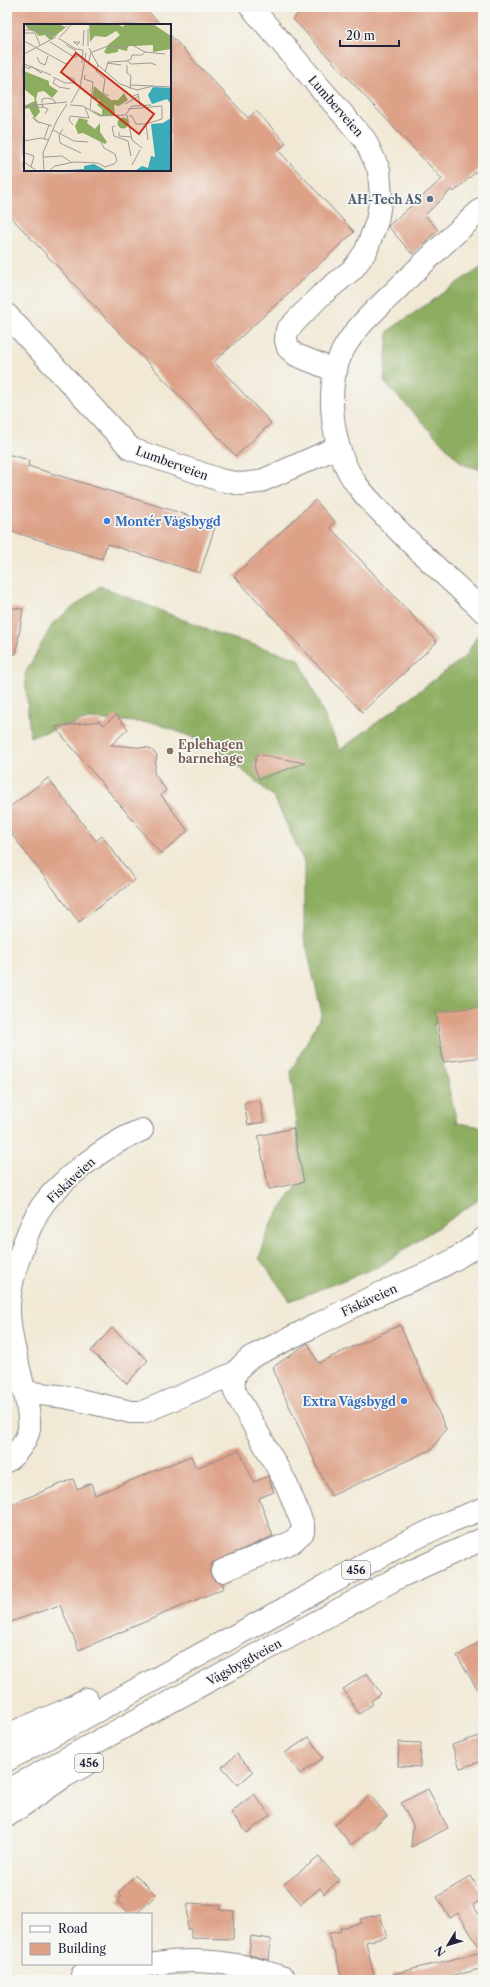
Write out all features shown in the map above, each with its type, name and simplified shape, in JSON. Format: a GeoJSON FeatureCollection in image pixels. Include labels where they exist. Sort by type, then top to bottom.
{"type":"FeatureCollection","features":[{"type":"Feature","properties":{"kind":"street","name":"Lumberveien"},"geometry":{"type":"LineString","coordinates":[[251,7],[365,140],[379,170],[381,197],[377,221],[366,251],[353,269],[320,296],[287,330],[286,340],[288,348],[296,355],[336,371]]}},
{"type":"Feature","properties":{"kind":"street"},"geometry":{"type":"LineString","coordinates":[[482,607],[403,537],[358,487],[344,467],[338,447],[333,416],[333,393],[336,371],[343,351],[356,332],[371,314],[483,208]]}},
{"type":"Feature","properties":{"kind":"street","name":"Lumberveien"},"geometry":{"type":"LineString","coordinates":[[7,315],[131,449],[220,480],[241,484],[259,482],[338,447]]}},
{"type":"Feature","properties":{"kind":"street","name":"Fiskåveien"},"geometry":{"type":"LineString","coordinates":[[7,1461],[22,1446],[28,1430],[29,1420],[12,1336],[9,1304],[18,1263],[31,1228],[38,1211],[63,1184],[114,1143],[142,1130]]}},
{"type":"Feature","properties":{"kind":"street","name":"Fiskåveien"},"geometry":{"type":"LineString","coordinates":[[24,1392],[66,1397],[131,1412],[142,1412],[235,1373],[238,1367],[251,1357],[429,1272],[475,1246],[483,1239]]}},
{"type":"Feature","properties":{"kind":"street"},"geometry":{"type":"LineString","coordinates":[[222,1571],[292,1542],[303,1532],[303,1525],[286,1483],[235,1392],[233,1385],[235,1373]]}},
{"type":"Feature","properties":{"kind":"street","name":"456"},"geometry":{"type":"LineString","coordinates":[[7,1760],[403,1544],[451,1521],[483,1509]]}},
{"type":"Feature","properties":{"kind":"street","name":"Vågsbygdveien"},"geometry":{"type":"LineString","coordinates":[[7,1791],[399,1577],[483,1538]]}},
{"type":"Feature","properties":{"kind":"street","name":"456"},"geometry":{"type":"LineString","coordinates":[[7,1735],[64,1712],[114,1685],[231,1637]]}},
{"type":"Feature","properties":{"kind":"street","name":"456"},"geometry":{"type":"LineString","coordinates":[[7,1816],[75,1770],[133,1739],[167,1705]]}},
{"type":"Feature","properties":{"kind":"street"},"geometry":{"type":"LineString","coordinates":[[152,1965],[206,1962],[269,1972],[284,1978],[285,1980]]}},
{"type":"Feature","properties":{"kind":"street"},"geometry":{"type":"LineString","coordinates":[[83,1978],[150,1965]]}},
{"type":"Feature","properties":{"kind":"green space"},"geometry":{"type":"Polygon","coordinates":[[[483,265],[483,470],[462,464],[384,382],[388,331],[483,265]]]}},
{"type":"Feature","properties":{"kind":"green space"},"geometry":{"type":"Polygon","coordinates":[[[100,586],[216,633],[299,659],[340,750],[466,656],[483,625],[483,1019],[434,1024],[457,1123],[483,1127],[483,1197],[380,1266],[290,1301],[259,1258],[272,1221],[301,1180],[291,1071],[322,1014],[304,937],[304,862],[274,797],[213,745],[155,723],[89,719],[30,737],[25,674],[53,623],[100,586]]]}},
{"type":"Feature","properties":{"kind":"building"},"geometry":{"type":"Polygon","coordinates":[[[7,7],[144,7],[160,24],[24,24],[24,171],[171,171],[171,36],[248,118],[256,111],[286,143],[278,150],[354,232],[214,362],[271,423],[236,456],[7,213],[7,7]]]}},
{"type":"Feature","properties":{"kind":"building"},"geometry":{"type":"Polygon","coordinates":[[[305,7],[483,7],[483,165],[454,192],[452,189],[425,215],[438,230],[412,254],[388,226],[442,179],[293,19],[305,7]]]}},
{"type":"Feature","properties":{"kind":"building"},"geometry":{"type":"Polygon","coordinates":[[[7,454],[29,460],[28,466],[216,524],[200,573],[107,544],[102,559],[7,530],[7,454]]]}},
{"type":"Feature","properties":{"kind":"building"},"geometry":{"type":"Polygon","coordinates":[[[315,500],[335,522],[330,527],[437,642],[362,712],[234,576],[315,500]]]}},
{"type":"Feature","properties":{"kind":"building"},"geometry":{"type":"Polygon","coordinates":[[[7,607],[23,609],[16,654],[7,654],[7,607]]]}},
{"type":"Feature","properties":{"kind":"building"},"geometry":{"type":"Polygon","coordinates":[[[116,715],[128,729],[111,745],[149,748],[157,755],[154,773],[166,790],[161,795],[188,831],[161,854],[55,727],[99,721],[104,725],[116,715]]]}},
{"type":"Feature","properties":{"kind":"building"},"geometry":{"type":"Polygon","coordinates":[[[257,754],[305,763],[259,779],[254,766],[257,754]]]}},
{"type":"Feature","properties":{"kind":"building"},"geometry":{"type":"Polygon","coordinates":[[[48,778],[96,841],[102,836],[135,880],[79,922],[7,828],[7,809],[48,778]]]}},
{"type":"Feature","properties":{"kind":"building"},"geometry":{"type":"Polygon","coordinates":[[[483,1006],[483,1057],[443,1062],[436,1012],[483,1006]]]}},
{"type":"Feature","properties":{"kind":"building"},"geometry":{"type":"Polygon","coordinates":[[[260,1100],[264,1122],[248,1125],[244,1103],[260,1100]]]}},
{"type":"Feature","properties":{"kind":"building"},"geometry":{"type":"Polygon","coordinates":[[[293,1128],[304,1182],[269,1189],[258,1136],[293,1128]]]}},
{"type":"Feature","properties":{"kind":"building"},"geometry":{"type":"Polygon","coordinates":[[[400,1325],[446,1429],[432,1449],[331,1496],[278,1382],[273,1367],[308,1343],[318,1363],[400,1325]]]}},
{"type":"Feature","properties":{"kind":"building"},"geometry":{"type":"Polygon","coordinates":[[[112,1328],[148,1360],[127,1384],[91,1351],[112,1328]]]}},
{"type":"Feature","properties":{"kind":"building"},"geometry":{"type":"Polygon","coordinates":[[[239,1450],[254,1482],[268,1476],[274,1492],[259,1498],[273,1536],[212,1563],[210,1569],[211,1576],[215,1581],[222,1583],[224,1588],[79,1650],[60,1605],[7,1623],[7,1506],[73,1479],[77,1489],[91,1483],[95,1495],[191,1456],[196,1468],[239,1450]]]}},
{"type":"Feature","properties":{"kind":"building"},"geometry":{"type":"Polygon","coordinates":[[[483,1640],[483,1698],[457,1656],[483,1640]]]}},
{"type":"Feature","properties":{"kind":"building"},"geometry":{"type":"Polygon","coordinates":[[[367,1673],[381,1694],[371,1701],[373,1704],[359,1714],[343,1689],[367,1673]]]}},
{"type":"Feature","properties":{"kind":"building"},"geometry":{"type":"Polygon","coordinates":[[[483,1735],[483,1761],[460,1768],[452,1745],[483,1735]]]}},
{"type":"Feature","properties":{"kind":"building"},"geometry":{"type":"Polygon","coordinates":[[[309,1737],[323,1758],[300,1774],[285,1753],[309,1737]]]}},
{"type":"Feature","properties":{"kind":"building"},"geometry":{"type":"Polygon","coordinates":[[[399,1742],[421,1743],[420,1767],[398,1766],[399,1742]]]}},
{"type":"Feature","properties":{"kind":"building"},"geometry":{"type":"Polygon","coordinates":[[[237,1754],[253,1772],[238,1785],[222,1767],[237,1754]]]}},
{"type":"Feature","properties":{"kind":"building"},"geometry":{"type":"Polygon","coordinates":[[[428,1789],[448,1828],[411,1847],[413,1825],[401,1803],[428,1789]]]}},
{"type":"Feature","properties":{"kind":"building"},"geometry":{"type":"Polygon","coordinates":[[[254,1794],[270,1815],[247,1833],[231,1812],[254,1794]]]}},
{"type":"Feature","properties":{"kind":"building"},"geometry":{"type":"Polygon","coordinates":[[[370,1795],[387,1816],[351,1845],[335,1824],[370,1795]]]}},
{"type":"Feature","properties":{"kind":"building"},"geometry":{"type":"Polygon","coordinates":[[[319,1857],[339,1880],[324,1894],[320,1888],[301,1904],[284,1884],[319,1857]]]}},
{"type":"Feature","properties":{"kind":"building"},"geometry":{"type":"Polygon","coordinates":[[[136,1875],[156,1895],[137,1913],[129,1913],[117,1901],[122,1896],[118,1893],[136,1875]]]}},
{"type":"Feature","properties":{"kind":"building"},"geometry":{"type":"Polygon","coordinates":[[[471,1876],[483,1897],[483,1899],[473,1905],[483,1921],[483,1968],[450,1977],[450,1980],[394,1980],[393,1974],[482,1952],[458,1913],[450,1918],[437,1897],[471,1876]]]}},
{"type":"Feature","properties":{"kind":"building"},"geometry":{"type":"Polygon","coordinates":[[[188,1903],[220,1905],[219,1910],[234,1911],[233,1939],[191,1938],[191,1929],[187,1929],[188,1903]]]}},
{"type":"Feature","properties":{"kind":"building"},"geometry":{"type":"Polygon","coordinates":[[[380,1914],[387,1937],[366,1942],[375,1980],[345,1980],[344,1976],[341,1976],[335,1951],[333,1951],[328,1934],[341,1931],[340,1928],[361,1923],[360,1919],[380,1914]]]}},
{"type":"Feature","properties":{"kind":"building"},"geometry":{"type":"Polygon","coordinates":[[[251,1936],[271,1939],[269,1960],[249,1955],[251,1936]]]}},
{"type":"Feature","properties":{"kind":"place","name":"AH-Tech AS"},"geometry":{"type":"Point","coordinates":[430,199]}},
{"type":"Feature","properties":{"kind":"place","name":"Montér Vågsbygd"},"geometry":{"type":"Point","coordinates":[107,521]}},
{"type":"Feature","properties":{"kind":"place","name":"Eplehagen barnehage"},"geometry":{"type":"Point","coordinates":[170,751]}},
{"type":"Feature","properties":{"kind":"place","name":"Extra Vågsbygd"},"geometry":{"type":"Point","coordinates":[404,1401]}}]}
